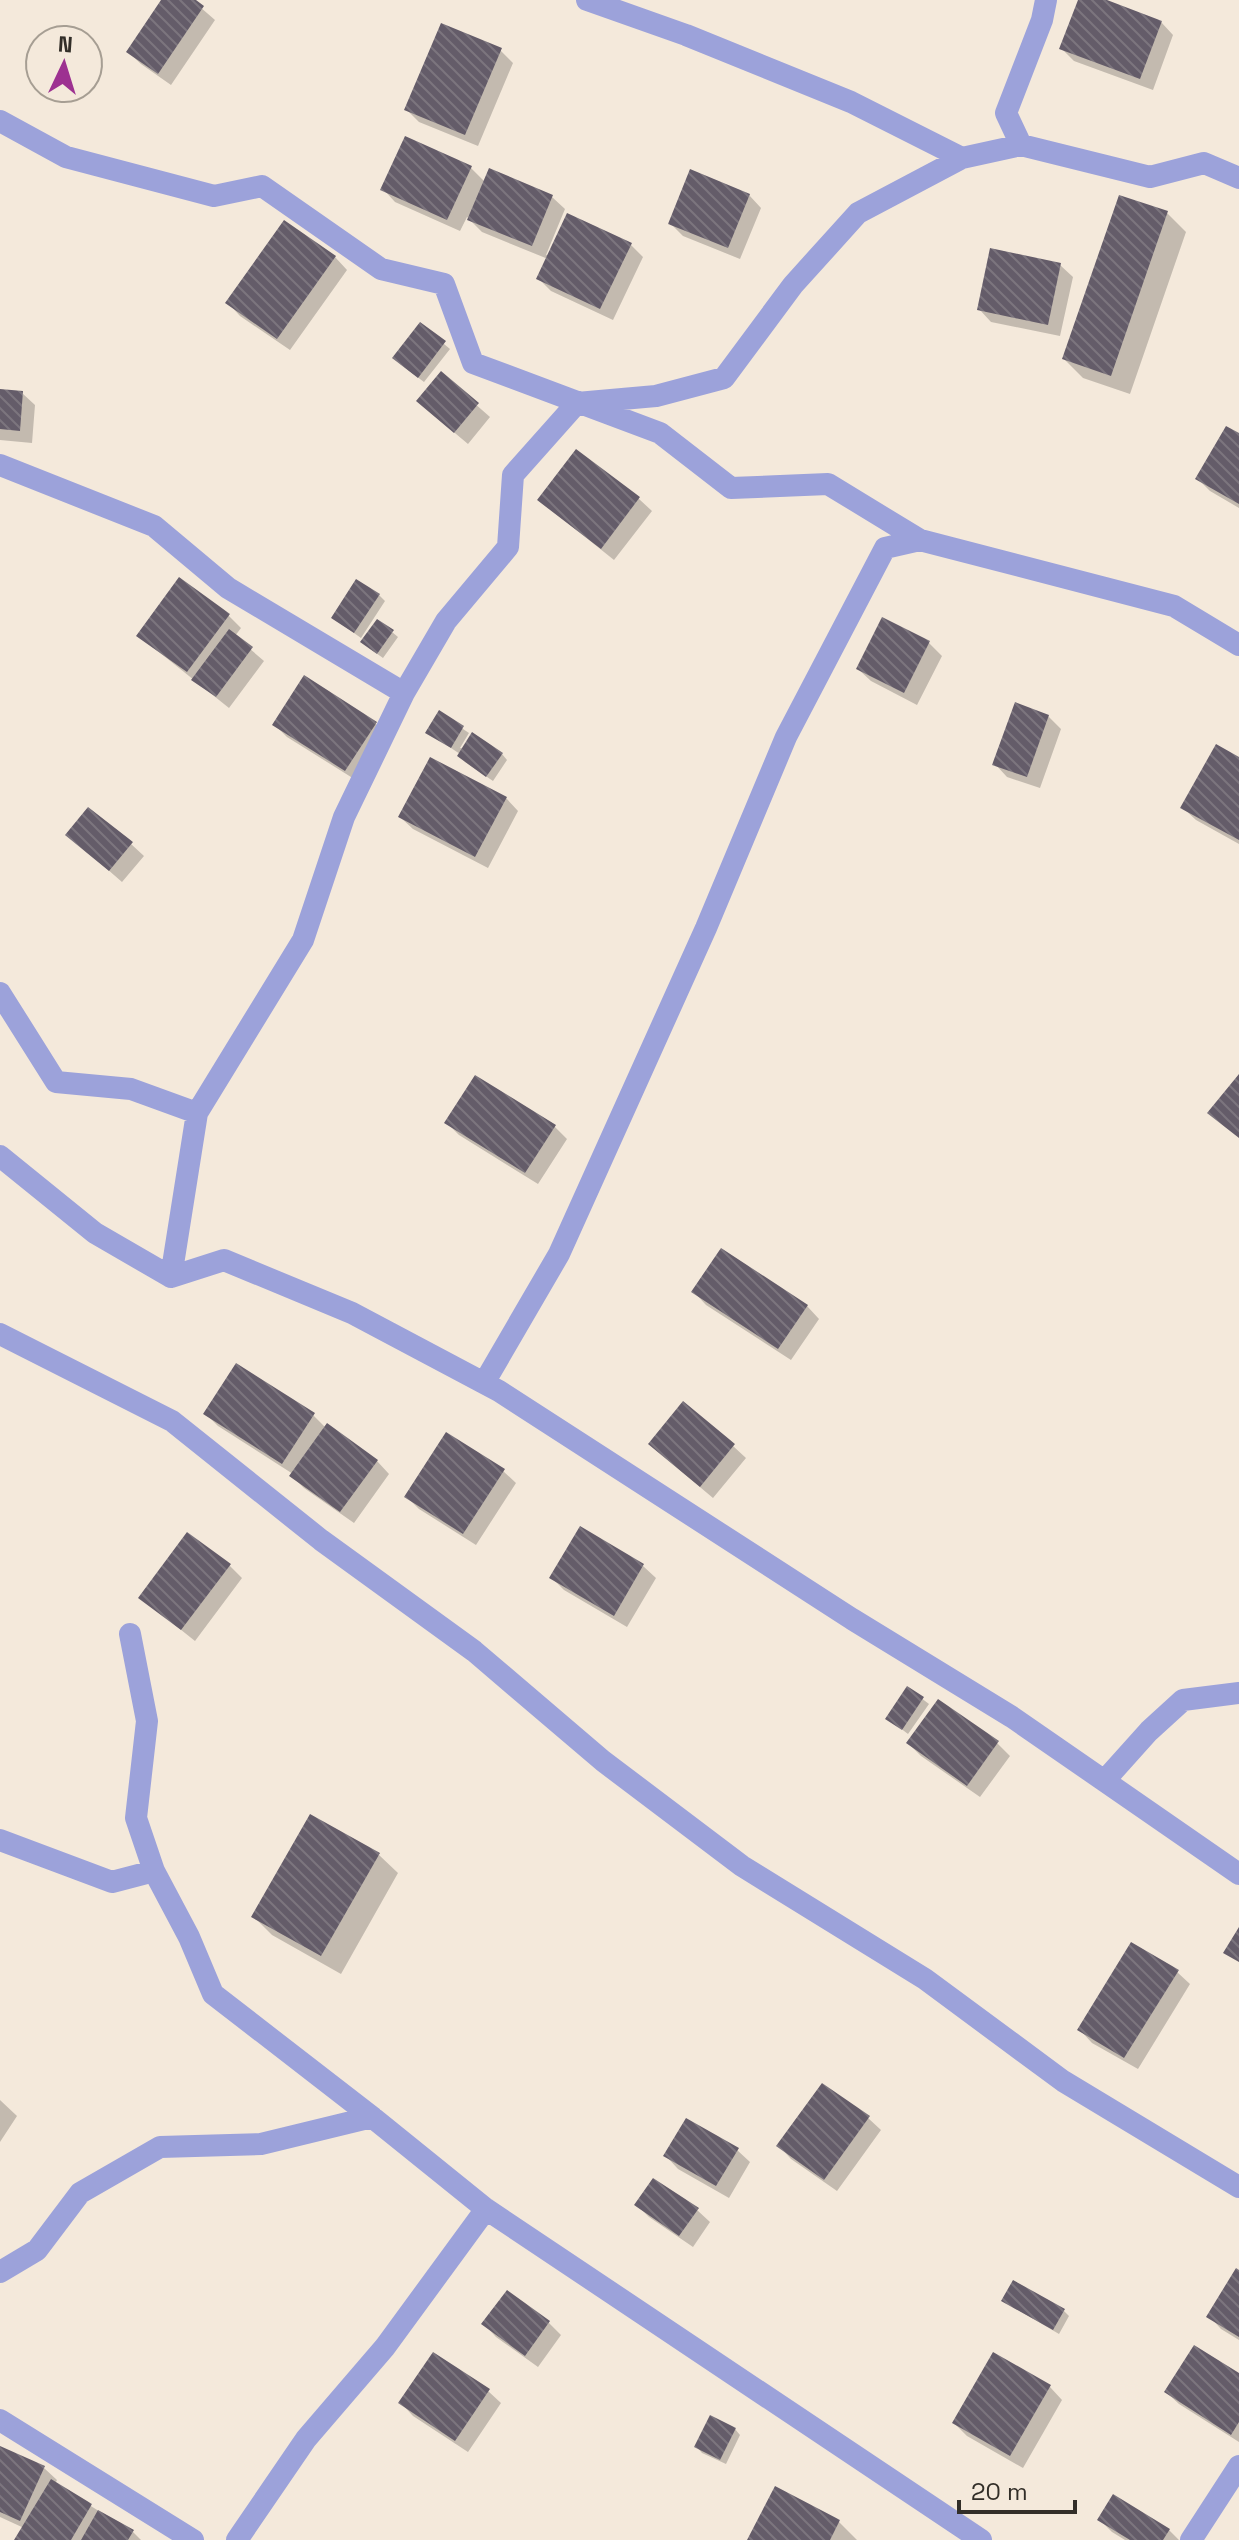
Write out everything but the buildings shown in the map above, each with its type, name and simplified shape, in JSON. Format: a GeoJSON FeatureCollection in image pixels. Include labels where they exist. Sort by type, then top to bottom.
{"type":"FeatureCollection","features":[{"type":"Feature","properties":{"kind":"street"},"geometry":{"type":"LineString","coordinates":[[587,0],[686,35],[851,102],[962,158]]}},
{"type":"Feature","properties":{"kind":"street"},"geometry":{"type":"LineString","coordinates":[[1021,145],[1006,113],[1042,20],[1046,0]]}},
{"type":"Feature","properties":{"kind":"street"},"geometry":{"type":"LineString","coordinates":[[0,121],[66,157],[214,196],[262,186],[381,269],[444,284],[473,363],[660,433],[731,488],[828,484],[920,540],[1174,606],[1239,645]]}},
{"type":"Feature","properties":{"kind":"street"},"geometry":{"type":"LineString","coordinates":[[171,1277],[197,1113],[303,940],[344,817],[404,693],[446,621],[508,547],[513,475],[577,403],[656,396],[724,378],[793,285],[858,213],[962,158],[1021,145],[1150,177],[1204,163],[1239,178]]}},
{"type":"Feature","properties":{"kind":"street"},"geometry":{"type":"LineString","coordinates":[[0,465],[154,526],[228,588],[404,693]]}},
{"type":"Feature","properties":{"kind":"street"},"geometry":{"type":"LineString","coordinates":[[484,1383],[559,1254],[706,928],[793,724],[885,548],[920,540]]}},
{"type":"Feature","properties":{"kind":"street"},"geometry":{"type":"LineString","coordinates":[[0,993],[56,1082],[131,1089],[197,1113]]}},
{"type":"Feature","properties":{"kind":"street"},"geometry":{"type":"LineString","coordinates":[[0,1156],[95,1233],[171,1277],[224,1260],[352,1313],[484,1383],[629,1473],[852,1619],[1012,1717],[1239,1874]]}},
{"type":"Feature","properties":{"kind":"street"},"geometry":{"type":"LineString","coordinates":[[0,1334],[172,1421],[321,1540],[474,1651],[603,1761],[742,1866],[925,1979],[1063,2081],[1239,2187]]}},
{"type":"Feature","properties":{"kind":"street"},"geometry":{"type":"LineString","coordinates":[[130,1634],[147,1721],[136,1818],[154,1871],[189,1937],[213,1994],[486,2209],[981,2540]]}},
{"type":"Feature","properties":{"kind":"street"},"geometry":{"type":"LineString","coordinates":[[1105,1780],[1149,1731],[1183,1700],[1239,1693]]}},
{"type":"Feature","properties":{"kind":"street"},"geometry":{"type":"LineString","coordinates":[[0,1840],[112,1882],[154,1871]]}},
{"type":"Feature","properties":{"kind":"street"},"geometry":{"type":"LineString","coordinates":[[0,2272],[37,2250],[80,2193],[160,2147],[261,2144],[372,2117]]}},
{"type":"Feature","properties":{"kind":"street"},"geometry":{"type":"LineString","coordinates":[[237,2540],[306,2439],[385,2347],[486,2209]]}},
{"type":"Feature","properties":{"kind":"street"},"geometry":{"type":"LineString","coordinates":[[0,2420],[193,2540]]}},
{"type":"Feature","properties":{"kind":"street"},"geometry":{"type":"LineString","coordinates":[[1191,2540],[1239,2466]]}}]}
